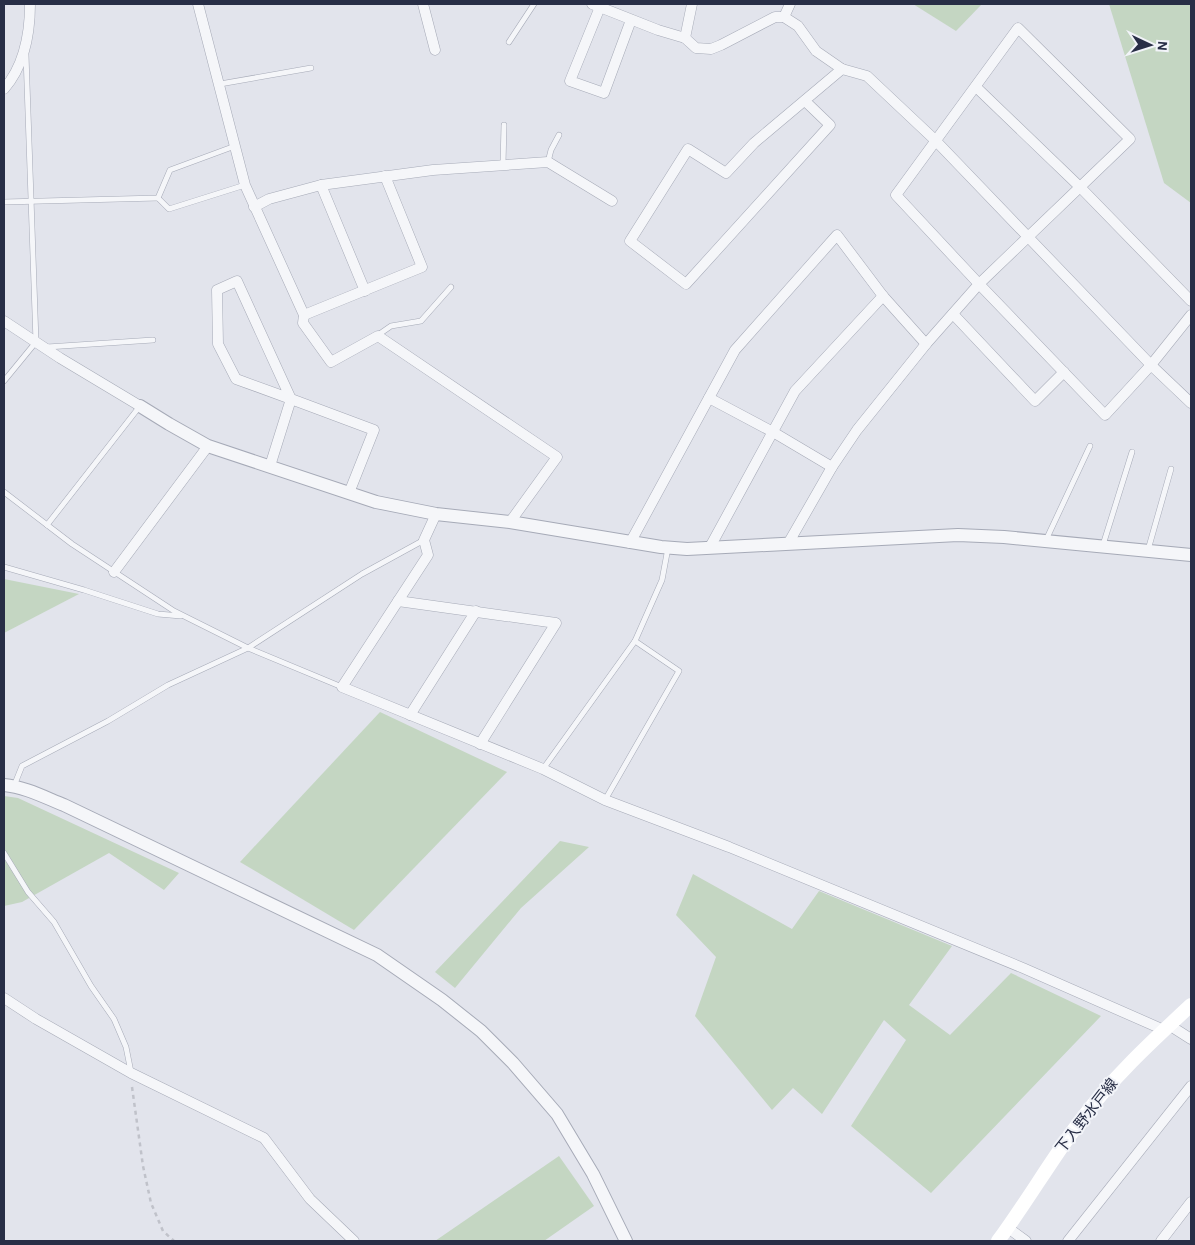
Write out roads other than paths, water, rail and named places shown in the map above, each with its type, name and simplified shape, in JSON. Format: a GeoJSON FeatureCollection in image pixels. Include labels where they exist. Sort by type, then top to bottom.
{"type":"FeatureCollection","features":[{"type":"Feature","properties":{"kind":"main road","name":"下入野水戸線"},"geometry":{"type":"LineString","coordinates":[[998,1241],[1078,1123],[1118,1075],[1191,1005]]}},
{"type":"Feature","properties":{"kind":"street"},"geometry":{"type":"LineString","coordinates":[[4,89],[9,83],[26,47],[30,21],[30,4]]}},
{"type":"Feature","properties":{"kind":"street"},"geometry":{"type":"LineString","coordinates":[[198,4],[245,185],[304,315],[303,323],[331,362],[378,336],[557,456],[510,522]]}},
{"type":"Feature","properties":{"kind":"street"},"geometry":{"type":"LineString","coordinates":[[423,4],[435,50]]}},
{"type":"Feature","properties":{"kind":"street"},"geometry":{"type":"LineString","coordinates":[[686,38],[692,4]]}},
{"type":"Feature","properties":{"kind":"street"},"geometry":{"type":"LineString","coordinates":[[784,17],[790,4]]}},
{"type":"Feature","properties":{"kind":"street"},"geometry":{"type":"LineString","coordinates":[[631,20],[604,93],[570,81],[598,5],[631,20],[686,38],[696,48],[711,49],[775,17],[784,17],[798,26],[816,51],[842,69],[867,76],[935,140],[1151,365],[1191,403]]}},
{"type":"Feature","properties":{"kind":"street"},"geometry":{"type":"LineString","coordinates":[[788,542],[832,467],[857,430],[926,344],[979,284],[1130,139],[1018,28],[896,195],[979,284],[1105,415],[1151,365],[1191,314]]}},
{"type":"Feature","properties":{"kind":"street"},"geometry":{"type":"LineString","coordinates":[[805,100],[830,126],[686,284],[630,241],[688,149],[726,173],[754,143],[805,100],[842,69]]}},
{"type":"Feature","properties":{"kind":"street"},"geometry":{"type":"LineString","coordinates":[[976,87],[1080,187],[1191,301]]}},
{"type":"Feature","properties":{"kind":"street"},"geometry":{"type":"LineString","coordinates":[[254,207],[269,199],[321,186],[385,176],[433,170],[548,162],[612,201]]}},
{"type":"Feature","properties":{"kind":"street"},"geometry":{"type":"LineString","coordinates":[[304,315],[422,267],[385,176]]}},
{"type":"Feature","properties":{"kind":"street"},"geometry":{"type":"LineString","coordinates":[[321,186],[365,291]]}},
{"type":"Feature","properties":{"kind":"street"},"geometry":{"type":"LineString","coordinates":[[630,543],[735,350],[837,235],[884,296],[926,344]]}},
{"type":"Feature","properties":{"kind":"street"},"geometry":{"type":"LineString","coordinates":[[270,466],[292,400],[237,281],[218,290],[218,344],[236,379],[292,400],[374,430],[349,493]]}},
{"type":"Feature","properties":{"kind":"street"},"geometry":{"type":"LineString","coordinates":[[710,547],[795,391],[884,296]]}},
{"type":"Feature","properties":{"kind":"street"},"geometry":{"type":"LineString","coordinates":[[953,314],[1035,401],[1064,372]]}},
{"type":"Feature","properties":{"kind":"street"},"geometry":{"type":"LineString","coordinates":[[4,321],[40,345],[208,446],[376,502],[436,514],[510,522],[668,548],[687,549],[958,534],[1191,555]]}},
{"type":"Feature","properties":{"kind":"street"},"geometry":{"type":"LineString","coordinates":[[709,398],[773,432],[832,467]]}},
{"type":"Feature","properties":{"kind":"street"},"geometry":{"type":"LineString","coordinates":[[114,572],[208,446]]}},
{"type":"Feature","properties":{"kind":"street"},"geometry":{"type":"LineString","coordinates":[[436,514],[424,540],[428,555],[342,686],[543,769],[605,800],[729,847],[1191,1039]]}},
{"type":"Feature","properties":{"kind":"street"},"geometry":{"type":"LineString","coordinates":[[398,601],[556,622],[480,744]]}},
{"type":"Feature","properties":{"kind":"street"},"geometry":{"type":"LineString","coordinates":[[410,715],[476,611]]}},
{"type":"Feature","properties":{"kind":"street"},"geometry":{"type":"LineString","coordinates":[[9,786],[64,805],[377,956],[442,1000],[481,1031],[513,1063],[557,1114],[594,1174],[626,1241]]}},
{"type":"Feature","properties":{"kind":"street"},"geometry":{"type":"LineString","coordinates":[[4,998],[36,1019],[131,1073],[264,1138],[310,1200],[354,1241]]}},
{"type":"Feature","properties":{"kind":"street"},"geometry":{"type":"LineString","coordinates":[[1068,1241],[1191,1086]]}},
{"type":"Feature","properties":{"kind":"street"},"geometry":{"type":"LineString","coordinates":[[1160,1241],[1191,1202]]}},
{"type":"Feature","properties":{"kind":"street"},"geometry":{"type":"LineString","coordinates":[[1008,1228],[1026,1241]]}},
{"type":"Feature","properties":{"kind":"lane"},"geometry":{"type":"LineString","coordinates":[[509,42],[534,4]]}},
{"type":"Feature","properties":{"kind":"lane"},"geometry":{"type":"LineString","coordinates":[[26,47],[31,201],[40,345]]}},
{"type":"Feature","properties":{"kind":"lane"},"geometry":{"type":"LineString","coordinates":[[220,84],[312,68]]}},
{"type":"Feature","properties":{"kind":"lane"},"geometry":{"type":"LineString","coordinates":[[503,164],[504,125]]}},
{"type":"Feature","properties":{"kind":"lane"},"geometry":{"type":"LineString","coordinates":[[548,162],[551,150],[559,135]]}},
{"type":"Feature","properties":{"kind":"lane"},"geometry":{"type":"LineString","coordinates":[[158,198],[170,170],[235,146]]}},
{"type":"Feature","properties":{"kind":"lane"},"geometry":{"type":"LineString","coordinates":[[4,202],[158,198],[169,209],[245,185]]}},
{"type":"Feature","properties":{"kind":"lane"},"geometry":{"type":"LineString","coordinates":[[378,336],[391,326],[421,321],[451,287]]}},
{"type":"Feature","properties":{"kind":"lane"},"geometry":{"type":"LineString","coordinates":[[4,381],[40,345],[153,340]]}},
{"type":"Feature","properties":{"kind":"lane"},"geometry":{"type":"LineString","coordinates":[[48,525],[140,406]]}},
{"type":"Feature","properties":{"kind":"lane"},"geometry":{"type":"LineString","coordinates":[[1046,541],[1090,446]]}},
{"type":"Feature","properties":{"kind":"lane"},"geometry":{"type":"LineString","coordinates":[[1103,546],[1132,452]]}},
{"type":"Feature","properties":{"kind":"lane"},"geometry":{"type":"LineString","coordinates":[[1148,551],[1171,469]]}},
{"type":"Feature","properties":{"kind":"lane"},"geometry":{"type":"LineString","coordinates":[[4,492],[72,544],[184,616],[248,648],[342,686]]}},
{"type":"Feature","properties":{"kind":"lane"},"geometry":{"type":"LineString","coordinates":[[9,786],[22,766],[108,722],[168,685],[248,648],[362,574],[424,540]]}},
{"type":"Feature","properties":{"kind":"lane"},"geometry":{"type":"LineString","coordinates":[[543,769],[635,641],[662,580],[668,548]]}},
{"type":"Feature","properties":{"kind":"lane"},"geometry":{"type":"LineString","coordinates":[[4,567],[158,614],[184,616]]}},
{"type":"Feature","properties":{"kind":"lane"},"geometry":{"type":"LineString","coordinates":[[605,800],[679,672],[635,641]]}},
{"type":"Feature","properties":{"kind":"lane"},"geometry":{"type":"LineString","coordinates":[[4,853],[28,892],[54,922],[91,986],[114,1019],[126,1048],[131,1073]]}}]}
